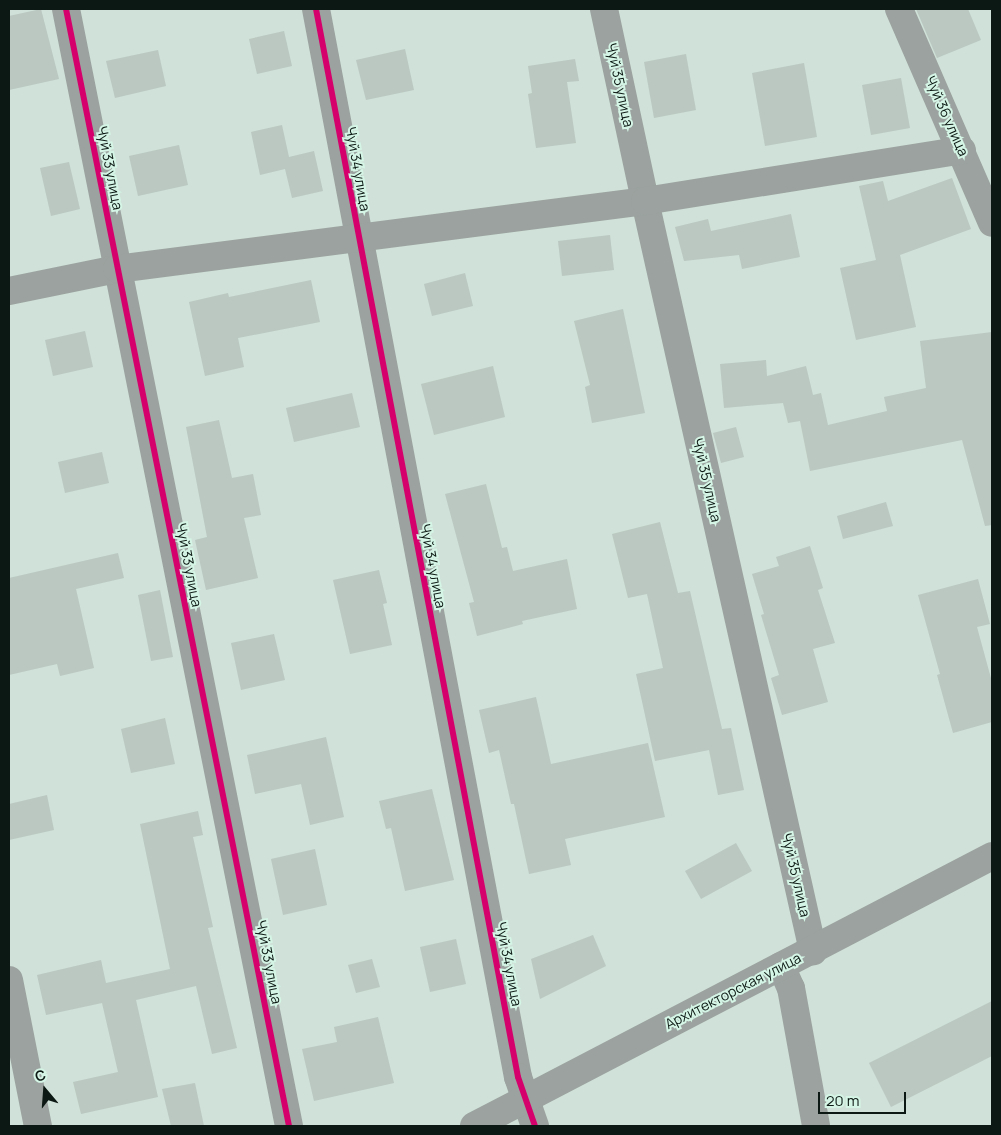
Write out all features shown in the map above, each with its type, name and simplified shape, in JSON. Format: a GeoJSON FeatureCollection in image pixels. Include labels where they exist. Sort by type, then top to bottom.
{"type":"FeatureCollection","features":[{"type":"Feature","properties":{"kind":"street","name":"Чуй 33 улица"},"geometry":{"type":"LineString","coordinates":[[66,9],[289,1126]]}},
{"type":"Feature","properties":{"kind":"street","name":"Чуй 34 улица"},"geometry":{"type":"LineString","coordinates":[[316,9],[518,1077],[535,1126]]}},
{"type":"Feature","properties":{"kind":"street","name":"Чуй 35 улица"},"geometry":{"type":"LineString","coordinates":[[604,9],[644,201],[813,951]]}},
{"type":"Feature","properties":{"kind":"street","name":"Чуй 36 улица"},"geometry":{"type":"LineString","coordinates":[[899,9],[962,150],[992,223]]}},
{"type":"Feature","properties":{"kind":"street"},"geometry":{"type":"LineString","coordinates":[[9,290],[118,269],[644,201],[962,150]]}},
{"type":"Feature","properties":{"kind":"street","name":"Архитекторская улица"},"geometry":{"type":"LineString","coordinates":[[474,1126],[813,951],[992,856]]}},
{"type":"Feature","properties":{"kind":"street"},"geometry":{"type":"LineString","coordinates":[[781,966],[791,988],[816,1126]]}},
{"type":"Feature","properties":{"kind":"street"},"geometry":{"type":"LineString","coordinates":[[9,980],[38,1126]]}},
{"type":"Feature","properties":{"kind":"building"},"geometry":{"type":"Polygon","coordinates":[[[41,9],[59,79],[9,90],[9,16],[41,9]]]}},
{"type":"Feature","properties":{"kind":"building"},"geometry":{"type":"Polygon","coordinates":[[[916,9],[968,9],[981,40],[937,58],[916,9]]]}},
{"type":"Feature","properties":{"kind":"building"},"geometry":{"type":"Polygon","coordinates":[[[284,31],[292,66],[257,74],[249,39],[284,31]]]}},
{"type":"Feature","properties":{"kind":"building"},"geometry":{"type":"Polygon","coordinates":[[[405,49],[414,90],[366,100],[356,60],[405,49]]]}},
{"type":"Feature","properties":{"kind":"building"},"geometry":{"type":"Polygon","coordinates":[[[158,50],[166,86],[115,98],[106,61],[158,50]]]}},
{"type":"Feature","properties":{"kind":"building"},"geometry":{"type":"Polygon","coordinates":[[[686,54],[696,110],[654,118],[644,62],[686,54]]]}},
{"type":"Feature","properties":{"kind":"building"},"geometry":{"type":"Polygon","coordinates":[[[575,59],[579,81],[567,82],[576,143],[536,148],[528,94],[532,93],[528,66],[575,59]]]}},
{"type":"Feature","properties":{"kind":"building"},"geometry":{"type":"Polygon","coordinates":[[[804,63],[817,137],[765,146],[752,73],[804,63]]]}},
{"type":"Feature","properties":{"kind":"building"},"geometry":{"type":"Polygon","coordinates":[[[901,78],[910,128],[871,135],[862,85],[901,78]]]}},
{"type":"Feature","properties":{"kind":"building"},"geometry":{"type":"Polygon","coordinates":[[[282,125],[289,157],[314,151],[323,191],[292,198],[285,169],[260,175],[251,132],[282,125]]]}},
{"type":"Feature","properties":{"kind":"building"},"geometry":{"type":"Polygon","coordinates":[[[179,145],[188,185],[138,196],[129,156],[179,145]]]}},
{"type":"Feature","properties":{"kind":"building"},"geometry":{"type":"Polygon","coordinates":[[[69,162],[80,209],[51,216],[40,168],[69,162]]]}},
{"type":"Feature","properties":{"kind":"building"},"geometry":{"type":"Polygon","coordinates":[[[952,178],[971,229],[900,255],[916,327],[856,340],[840,268],[876,260],[859,186],[883,181],[888,201],[952,178]]]}},
{"type":"Feature","properties":{"kind":"building"},"geometry":{"type":"Polygon","coordinates":[[[791,214],[800,257],[742,269],[739,255],[684,261],[675,227],[708,219],[711,231],[791,214]]]}},
{"type":"Feature","properties":{"kind":"building"},"geometry":{"type":"Polygon","coordinates":[[[610,235],[614,270],[562,276],[558,241],[610,235]]]}},
{"type":"Feature","properties":{"kind":"building"},"geometry":{"type":"Polygon","coordinates":[[[465,273],[473,306],[432,316],[424,284],[465,273]]]}},
{"type":"Feature","properties":{"kind":"building"},"geometry":{"type":"Polygon","coordinates":[[[311,280],[320,322],[238,338],[244,367],[205,376],[189,302],[228,293],[229,297],[311,280]]]}},
{"type":"Feature","properties":{"kind":"building"},"geometry":{"type":"Polygon","coordinates":[[[623,309],[645,413],[592,423],[585,387],[590,385],[574,321],[623,309]]]}},
{"type":"Feature","properties":{"kind":"building"},"geometry":{"type":"Polygon","coordinates":[[[85,331],[93,367],[53,376],[45,340],[85,331]]]}},
{"type":"Feature","properties":{"kind":"building"},"geometry":{"type":"Polygon","coordinates":[[[992,332],[992,525],[985,526],[962,440],[810,471],[800,421],[788,423],[783,403],[724,408],[720,364],[766,360],[767,376],[806,366],[813,395],[821,393],[828,425],[887,411],[884,397],[926,388],[920,341],[992,332]]]}},
{"type":"Feature","properties":{"kind":"building"},"geometry":{"type":"Polygon","coordinates":[[[493,366],[505,417],[434,435],[421,384],[493,366]]]}},
{"type":"Feature","properties":{"kind":"building"},"geometry":{"type":"Polygon","coordinates":[[[352,393],[360,427],[294,442],[286,408],[352,393]]]}},
{"type":"Feature","properties":{"kind":"building"},"geometry":{"type":"Polygon","coordinates":[[[219,420],[232,478],[253,474],[261,515],[244,518],[258,578],[206,590],[195,540],[207,537],[186,427],[219,420]]]}},
{"type":"Feature","properties":{"kind":"building"},"geometry":{"type":"Polygon","coordinates":[[[736,427],[744,457],[721,463],[713,433],[736,427]]]}},
{"type":"Feature","properties":{"kind":"building"},"geometry":{"type":"Polygon","coordinates":[[[102,452],[109,483],[65,493],[58,462],[102,452]]]}},
{"type":"Feature","properties":{"kind":"building"},"geometry":{"type":"Polygon","coordinates":[[[486,484],[502,548],[507,547],[513,571],[567,559],[577,609],[522,621],[523,624],[477,636],[469,603],[474,602],[445,494],[486,484]]]}},
{"type":"Feature","properties":{"kind":"building"},"geometry":{"type":"Polygon","coordinates":[[[886,502],[893,526],[843,539],[837,516],[886,502]]]}},
{"type":"Feature","properties":{"kind":"building"},"geometry":{"type":"Polygon","coordinates":[[[660,522],[678,593],[690,591],[722,729],[731,728],[744,790],[718,795],[709,750],[655,761],[636,674],[663,668],[647,594],[628,598],[612,534],[660,522]]]}},
{"type":"Feature","properties":{"kind":"building"},"geometry":{"type":"Polygon","coordinates":[[[810,546],[823,588],[818,590],[835,643],[813,649],[828,702],[782,715],[771,678],[779,675],[761,615],[764,614],[752,574],[779,566],[776,557],[810,546]]]}},
{"type":"Feature","properties":{"kind":"building"},"geometry":{"type":"Polygon","coordinates":[[[118,553],[124,578],[76,589],[94,668],[60,676],[57,664],[9,675],[9,578],[118,553]]]}},
{"type":"Feature","properties":{"kind":"building"},"geometry":{"type":"Polygon","coordinates":[[[379,570],[387,603],[383,604],[392,645],[350,654],[333,580],[379,570]]]}},
{"type":"Feature","properties":{"kind":"building"},"geometry":{"type":"Polygon","coordinates":[[[978,579],[990,624],[977,627],[992,682],[992,722],[953,733],[937,675],[940,674],[918,595],[978,579]]]}},
{"type":"Feature","properties":{"kind":"building"},"geometry":{"type":"Polygon","coordinates":[[[160,590],[173,657],[151,661],[138,595],[160,590]]]}},
{"type":"Feature","properties":{"kind":"building"},"geometry":{"type":"Polygon","coordinates":[[[274,634],[285,680],[241,690],[231,643],[274,634]]]}},
{"type":"Feature","properties":{"kind":"building"},"geometry":{"type":"Polygon","coordinates":[[[536,697],[551,764],[648,743],[665,817],[565,839],[571,865],[529,874],[514,804],[511,804],[499,750],[489,753],[479,710],[536,697]]]}},
{"type":"Feature","properties":{"kind":"building"},"geometry":{"type":"Polygon","coordinates":[[[165,718],[175,764],[131,773],[121,729],[165,718]]]}},
{"type":"Feature","properties":{"kind":"building"},"geometry":{"type":"Polygon","coordinates":[[[326,737],[344,817],[310,825],[301,784],[255,794],[247,755],[326,737]]]}},
{"type":"Feature","properties":{"kind":"building"},"geometry":{"type":"Polygon","coordinates":[[[432,789],[454,880],[405,891],[391,828],[386,829],[379,801],[432,789]]]}},
{"type":"Feature","properties":{"kind":"building"},"geometry":{"type":"Polygon","coordinates":[[[47,795],[54,830],[9,840],[9,804],[47,795]]]}},
{"type":"Feature","properties":{"kind":"building"},"geometry":{"type":"Polygon","coordinates":[[[198,811],[203,835],[193,837],[213,927],[208,928],[237,1048],[212,1054],[196,986],[136,1000],[158,1097],[81,1114],[73,1082],[118,1072],[102,1003],[46,1015],[37,975],[101,960],[106,983],[170,969],[140,824],[198,811]]]}},
{"type":"Feature","properties":{"kind":"building"},"geometry":{"type":"Polygon","coordinates":[[[736,843],[752,871],[701,899],[685,871],[736,843]]]}},
{"type":"Feature","properties":{"kind":"building"},"geometry":{"type":"Polygon","coordinates":[[[315,849],[327,905],[283,915],[271,859],[315,849]]]}},
{"type":"Feature","properties":{"kind":"building"},"geometry":{"type":"Polygon","coordinates":[[[593,935],[606,966],[540,999],[531,959],[593,935]]]}},
{"type":"Feature","properties":{"kind":"building"},"geometry":{"type":"Polygon","coordinates":[[[456,939],[466,984],[430,992],[420,947],[456,939]]]}},
{"type":"Feature","properties":{"kind":"building"},"geometry":{"type":"Polygon","coordinates":[[[372,959],[380,987],[356,993],[348,965],[372,959]]]}},
{"type":"Feature","properties":{"kind":"building"},"geometry":{"type":"Polygon","coordinates":[[[992,1001],[992,1056],[891,1107],[869,1063],[992,1001]]]}},
{"type":"Feature","properties":{"kind":"building"},"geometry":{"type":"Polygon","coordinates":[[[378,1017],[394,1083],[314,1101],[302,1049],[337,1042],[334,1027],[378,1017]]]}},
{"type":"Feature","properties":{"kind":"building"},"geometry":{"type":"Polygon","coordinates":[[[195,1083],[204,1126],[171,1126],[162,1089],[195,1083]]]}},
{"type":"Feature","properties":{"kind":"cycle path"},"geometry":{"type":"LineString","coordinates":[[66,9],[289,1126]]}},
{"type":"Feature","properties":{"kind":"cycle path"},"geometry":{"type":"LineString","coordinates":[[316,9],[518,1077],[535,1126]]}}]}
